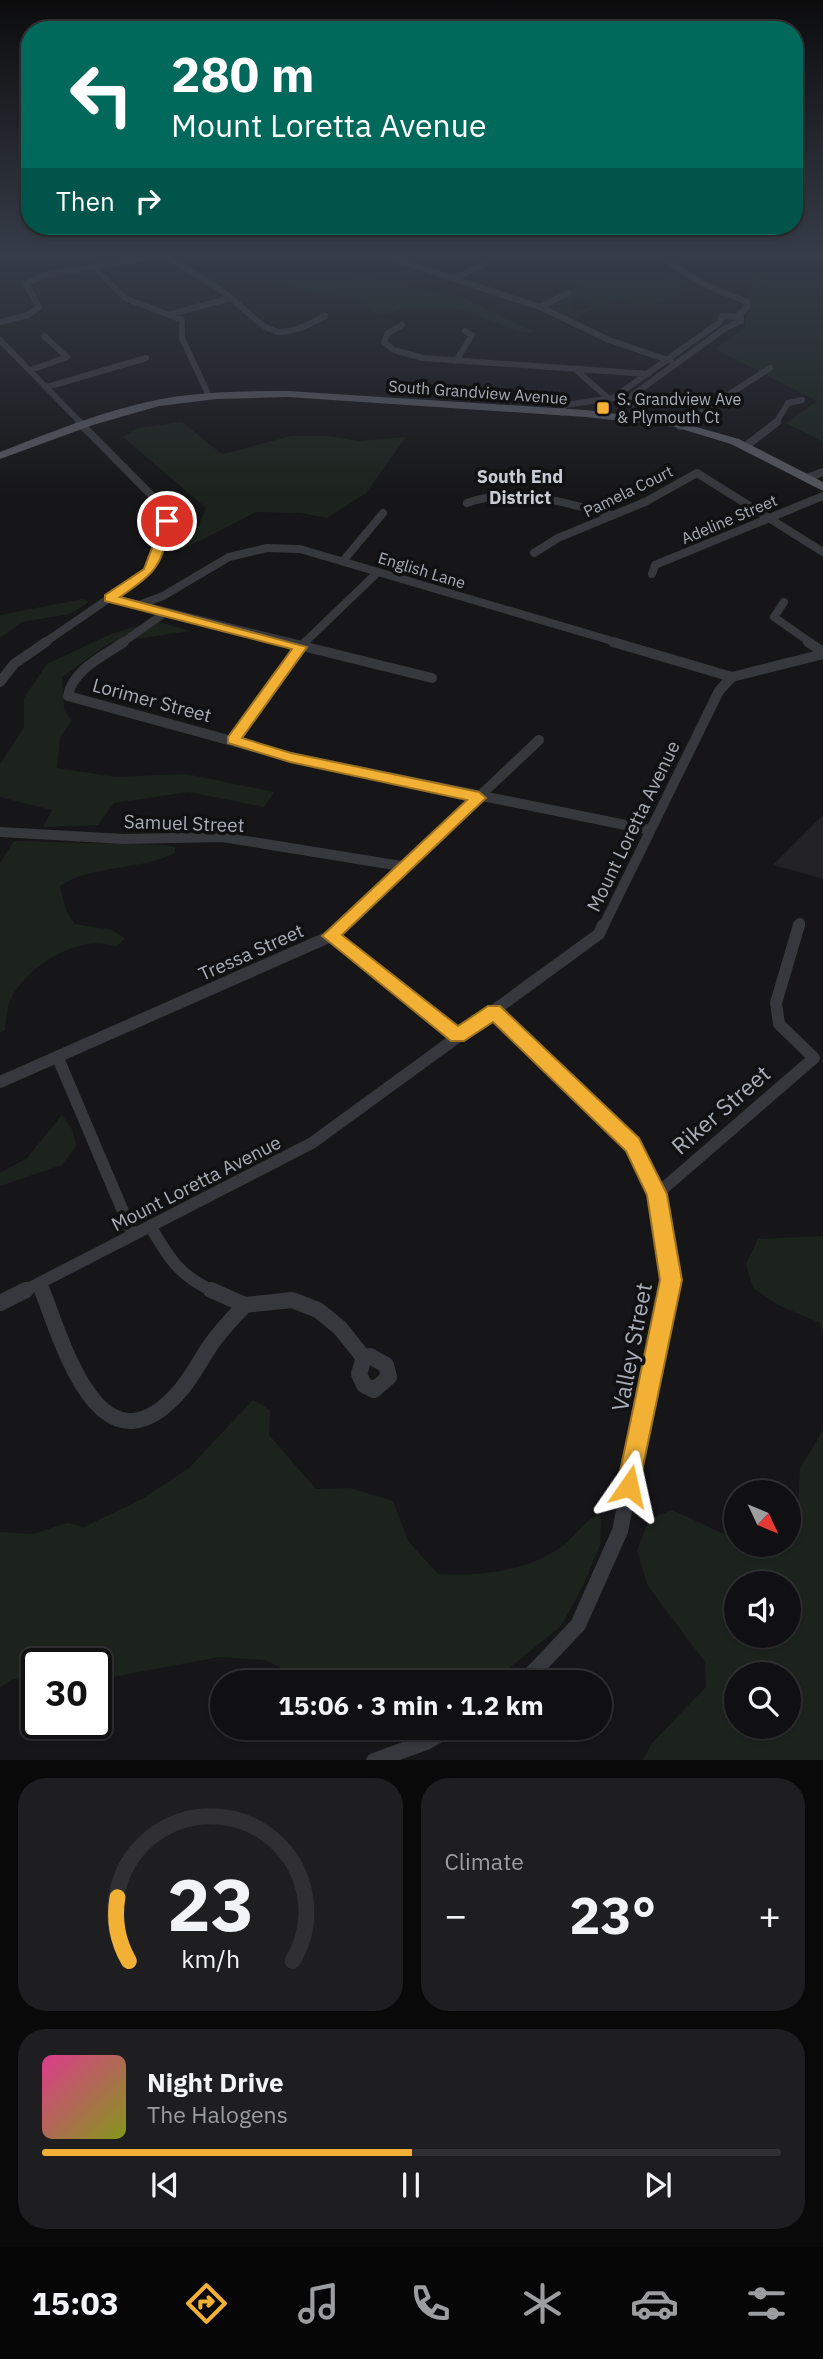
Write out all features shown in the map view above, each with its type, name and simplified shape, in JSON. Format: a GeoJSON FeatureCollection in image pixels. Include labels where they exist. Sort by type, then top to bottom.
{"type":"FeatureCollection","features":[{"type":"Feature","properties":{"kind":"main road","name":"South Grandview Avenue"},"geometry":{"type":"LineString","coordinates":[[0,456],[79,425],[157,403],[208,393],[323,395],[636,414],[682,423],[750,444],[818,476],[823,487]]}},
{"type":"Feature","properties":{"kind":"street"},"geometry":{"type":"LineString","coordinates":[[182,334],[208,393]]}},
{"type":"Feature","properties":{"kind":"street"},"geometry":{"type":"LineString","coordinates":[[390,334],[384,339],[389,347],[415,356],[637,373],[657,377]]}},
{"type":"Feature","properties":{"kind":"street"},"geometry":{"type":"LineString","coordinates":[[456,361],[470,334]]}},
{"type":"Feature","properties":{"kind":"street"},"geometry":{"type":"LineString","coordinates":[[598,334],[677,363]]}},
{"type":"Feature","properties":{"kind":"street"},"geometry":{"type":"LineString","coordinates":[[563,409],[609,399],[703,334]]}},
{"type":"Feature","properties":{"kind":"street"},"geometry":{"type":"LineString","coordinates":[[636,414],[628,401],[637,392],[721,334]]}},
{"type":"Feature","properties":{"kind":"street"},"geometry":{"type":"LineString","coordinates":[[31,370],[67,357],[44,336]]}},
{"type":"Feature","properties":{"kind":"street"},"geometry":{"type":"LineString","coordinates":[[0,340],[3,348],[31,370],[79,425],[165,509],[167,521],[149,571],[15,664],[0,682]]}},
{"type":"Feature","properties":{"kind":"street"},"geometry":{"type":"LineString","coordinates":[[47,387],[146,358]]}},
{"type":"Feature","properties":{"kind":"street"},"geometry":{"type":"LineString","coordinates":[[682,423],[770,368]]}},
{"type":"Feature","properties":{"kind":"street"},"geometry":{"type":"LineString","coordinates":[[575,369],[609,399]]}},
{"type":"Feature","properties":{"kind":"street"},"geometry":{"type":"LineString","coordinates":[[637,373],[653,369]]}},
{"type":"Feature","properties":{"kind":"street"},"geometry":{"type":"LineString","coordinates":[[626,389],[637,392]]}},
{"type":"Feature","properties":{"kind":"street"},"geometry":{"type":"LineString","coordinates":[[750,444],[775,426],[788,403],[802,401]]}},
{"type":"Feature","properties":{"kind":"street","name":"Pamela Court"},"geometry":{"type":"LineString","coordinates":[[534,553],[645,502],[697,473],[770,516]]}},
{"type":"Feature","properties":{"kind":"street"},"geometry":{"type":"LineString","coordinates":[[467,503],[480,496],[506,493],[612,515]]}},
{"type":"Feature","properties":{"kind":"street","name":"Adeline Street"},"geometry":{"type":"LineString","coordinates":[[652,574],[655,565],[823,496]]}},
{"type":"Feature","properties":{"kind":"street"},"geometry":{"type":"LineString","coordinates":[[343,561],[383,513]]}},
{"type":"Feature","properties":{"kind":"street"},"geometry":{"type":"LineString","coordinates":[[770,516],[823,552]]}},
{"type":"Feature","properties":{"kind":"street","name":"English Lane"},"geometry":{"type":"LineString","coordinates":[[139,605],[163,596],[229,556],[267,548],[300,549],[732,677]]}},
{"type":"Feature","properties":{"kind":"street"},"geometry":{"type":"LineString","coordinates":[[378,572],[300,647],[233,740],[290,757],[479,798],[650,830]]}},
{"type":"Feature","properties":{"kind":"street"},"geometry":{"type":"LineString","coordinates":[[110,598],[432,678]]}},
{"type":"Feature","properties":{"kind":"street"},"geometry":{"type":"LineString","coordinates":[[785,602],[774,617],[823,653]]}},
{"type":"Feature","properties":{"kind":"street","name":"Lorimer Street"},"geometry":{"type":"LineString","coordinates":[[166,612],[81,672],[70,684],[68,696],[233,740]]}},
{"type":"Feature","properties":{"kind":"street"},"geometry":{"type":"LineString","coordinates":[[732,677],[823,653]]}},
{"type":"Feature","properties":{"kind":"street","name":"Mount Loretta Avenue"},"geometry":{"type":"LineString","coordinates":[[0,1304],[312,1143],[598,934],[719,691],[732,677]]}},
{"type":"Feature","properties":{"kind":"street","name":"Tressa Street"},"geometry":{"type":"LineString","coordinates":[[0,1082],[331,936],[407,867],[538,740]]}},
{"type":"Feature","properties":{"kind":"street","name":"Samuel Street"},"geometry":{"type":"LineString","coordinates":[[0,832],[124,839],[222,837],[407,867]]}},
{"type":"Feature","properties":{"kind":"street","name":"Riker Street"},"geometry":{"type":"LineString","coordinates":[[657,1194],[814,1058],[779,1024],[776,1003],[800,923]]}},
{"type":"Feature","properties":{"kind":"street"},"geometry":{"type":"LineString","coordinates":[[331,936],[457,1036]]}},
{"type":"Feature","properties":{"kind":"street","name":"Valley Street"},"geometry":{"type":"LineString","coordinates":[[494,1012],[632,1144],[657,1194],[671,1280],[620,1531],[578,1625],[535,1670]]}},
{"type":"Feature","properties":{"kind":"street"},"geometry":{"type":"LineString","coordinates":[[58,1058],[133,1235]]}},
{"type":"Feature","properties":{"kind":"street"},"geometry":{"type":"LineString","coordinates":[[150,1226],[163,1252],[183,1274],[245,1305],[292,1300],[318,1310],[340,1328],[364,1358]]}},
{"type":"Feature","properties":{"kind":"street"},"geometry":{"type":"LineString","coordinates":[[40,1283],[83,1390],[99,1412],[116,1420],[136,1420],[155,1412],[175,1396],[221,1330],[245,1305]]}},
{"type":"Feature","properties":{"kind":"street"},"geometry":{"type":"LineString","coordinates":[[374,1760],[429,1740]]}},
{"type":"Feature","properties":{"kind":"shaded area"},"geometry":{"type":"Polygon","coordinates":[[[735,334],[823,334],[823,442],[786,423],[817,401],[715,349],[735,334]]]}},
{"type":"Feature","properties":{"kind":"shaded area"},"geometry":{"type":"Polygon","coordinates":[[[182,422],[222,454],[291,436],[327,436],[359,441],[406,437],[366,493],[327,518],[301,513],[256,512],[180,551],[169,542],[197,529],[206,508],[123,437],[138,428],[182,422]]]}},
{"type":"Feature","properties":{"kind":"shaded area"},"geometry":{"type":"Polygon","coordinates":[[[83,599],[89,602],[70,614],[22,622],[0,638],[0,615],[83,599]]]}},
{"type":"Feature","properties":{"kind":"shaded area"},"geometry":{"type":"Polygon","coordinates":[[[155,621],[191,631],[109,643],[62,677],[64,710],[72,721],[60,737],[57,768],[116,777],[186,774],[274,792],[264,807],[189,792],[114,803],[98,825],[43,827],[52,810],[0,797],[0,765],[24,727],[24,698],[47,664],[111,634],[155,621]]]}},
{"type":"Feature","properties":{"kind":"shaded area"},"geometry":{"type":"Polygon","coordinates":[[[823,815],[823,879],[773,865],[823,815]]]}},
{"type":"Feature","properties":{"kind":"shaded area"},"geometry":{"type":"Polygon","coordinates":[[[14,841],[165,845],[175,847],[175,853],[147,863],[87,874],[60,886],[66,910],[75,924],[112,930],[125,938],[116,947],[88,944],[73,947],[33,971],[14,993],[8,1006],[5,1030],[0,1033],[0,863],[14,841]]]}},
{"type":"Feature","properties":{"kind":"shaded area"},"geometry":{"type":"Polygon","coordinates":[[[62,1115],[73,1131],[76,1146],[62,1165],[0,1186],[0,1173],[27,1158],[62,1115]]]}},
{"type":"Feature","properties":{"kind":"shaded area"},"geometry":{"type":"Polygon","coordinates":[[[823,1236],[823,1334],[820,1323],[778,1305],[753,1288],[746,1264],[758,1239],[823,1236]]]}},
{"type":"Feature","properties":{"kind":"shaded area"},"geometry":{"type":"Polygon","coordinates":[[[253,1400],[270,1410],[269,1435],[316,1489],[350,1488],[393,1501],[408,1541],[438,1574],[487,1573],[519,1567],[550,1554],[564,1545],[586,1523],[601,1515],[600,1545],[583,1586],[561,1626],[507,1670],[285,1670],[265,1660],[219,1657],[112,1677],[112,1648],[21,1648],[21,1680],[13,1679],[0,1687],[0,1532],[33,1534],[67,1523],[84,1527],[142,1499],[189,1468],[253,1400]]]}},
{"type":"Feature","properties":{"kind":"shaded area"},"geometry":{"type":"Polygon","coordinates":[[[823,1430],[823,1760],[643,1760],[652,1743],[706,1687],[705,1662],[648,1586],[637,1551],[649,1519],[672,1510],[724,1534],[724,1558],[802,1558],[802,1480],[800,1480],[800,1469],[823,1430]]]}},
{"type":"Feature","properties":{"kind":"place","name":"S. Grandview Ave & Plymouth Ct"},"geometry":{"type":"Point","coordinates":[603,408]}},
{"type":"Feature","properties":{"kind":"district","name":"South End District"},"geometry":{"type":"Point","coordinates":[520,487]}},
{"type":"Feature","properties":{"kind":"route"},"geometry":{"type":"LineString","coordinates":[[167,521],[149,571],[110,598],[300,647],[233,740],[290,757],[479,798],[331,936],[457,1036],[494,1012],[632,1144],[657,1194],[671,1280],[629,1486]]}}]}
